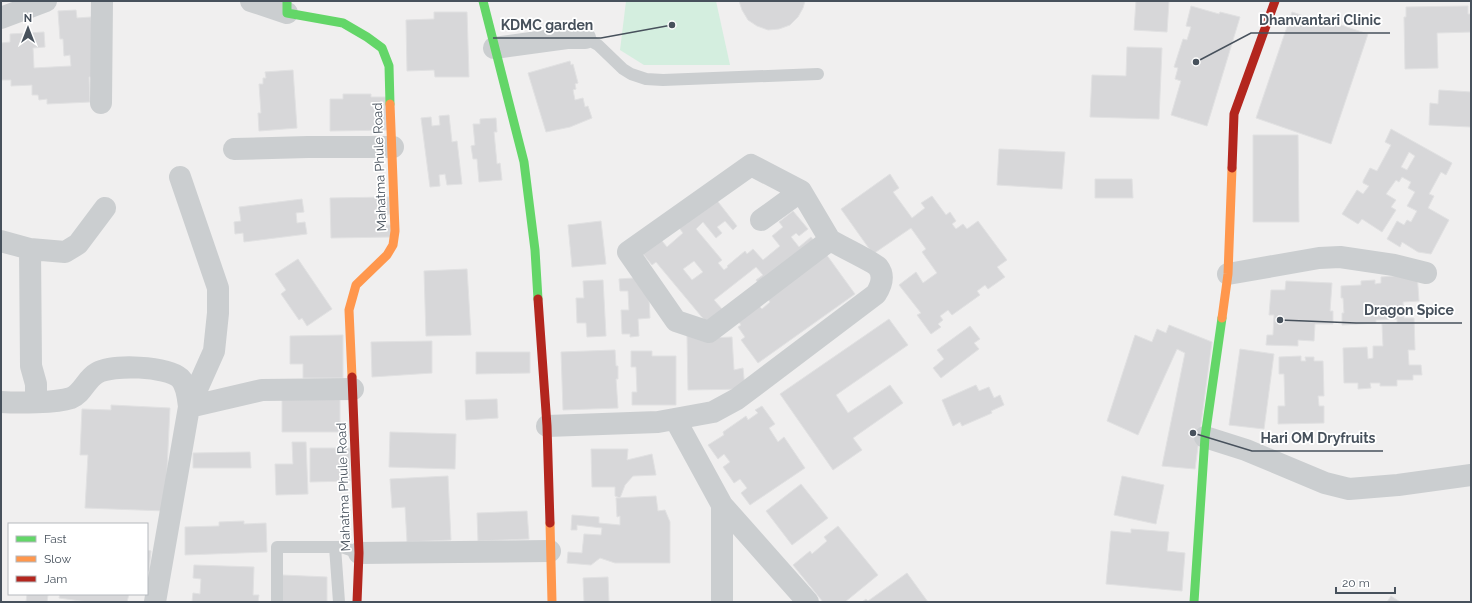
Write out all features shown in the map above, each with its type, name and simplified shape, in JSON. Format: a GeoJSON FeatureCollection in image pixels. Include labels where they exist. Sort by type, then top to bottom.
{"type":"FeatureCollection","features":[{"type":"Feature","properties":{"kind":"street"},"geometry":{"type":"LineString","coordinates":[[1,18],[46,1]]}},
{"type":"Feature","properties":{"kind":"street"},"geometry":{"type":"LineString","coordinates":[[101,103],[102,1]]}},
{"type":"Feature","properties":{"kind":"street"},"geometry":{"type":"LineString","coordinates":[[251,1],[287,7]]}},
{"type":"Feature","properties":{"kind":"street"},"geometry":{"type":"LineString","coordinates":[[483,1],[524,162],[535,250],[547,426],[552,602]]}},
{"type":"Feature","properties":{"kind":"street"},"geometry":{"type":"LineString","coordinates":[[1194,602],[1205,437],[1228,274],[1234,114],[1275,1]]}},
{"type":"Feature","properties":{"kind":"street","name":"Mahatma Phule Road"},"geometry":{"type":"LineString","coordinates":[[287,7],[343,23],[367,36],[382,48],[389,66],[395,231],[393,245],[387,255],[356,285],[350,310],[359,553],[357,602]]}},
{"type":"Feature","properties":{"kind":"street"},"geometry":{"type":"LineString","coordinates":[[494,48],[567,38],[585,38]]}},
{"type":"Feature","properties":{"kind":"street"},"geometry":{"type":"LineString","coordinates":[[234,149],[393,147]]}},
{"type":"Feature","properties":{"kind":"street"},"geometry":{"type":"LineString","coordinates":[[547,426],[658,422],[713,412],[737,399],[876,294],[882,285],[878,266],[830,240],[801,191],[751,165],[628,252],[676,321],[709,332],[830,240]]}},
{"type":"Feature","properties":{"kind":"street"},"geometry":{"type":"LineString","coordinates":[[155,602],[189,407],[214,351],[218,313],[218,288],[180,177]]}},
{"type":"Feature","properties":{"kind":"street"},"geometry":{"type":"LineString","coordinates":[[761,220],[801,191]]}},
{"type":"Feature","properties":{"kind":"street"},"geometry":{"type":"LineString","coordinates":[[1,241],[30,249],[66,252],[78,244],[104,208]]}},
{"type":"Feature","properties":{"kind":"street"},"geometry":{"type":"LineString","coordinates":[[30,249],[31,366],[36,384],[36,401]]}},
{"type":"Feature","properties":{"kind":"street"},"geometry":{"type":"LineString","coordinates":[[1228,274],[1319,258],[1340,257],[1394,265],[1426,273]]}},
{"type":"Feature","properties":{"kind":"street"},"geometry":{"type":"LineString","coordinates":[[1,402],[57,401],[72,397],[80,392],[89,379],[98,372],[115,368],[145,368],[166,371],[180,379],[187,391],[189,407]]}},
{"type":"Feature","properties":{"kind":"street"},"geometry":{"type":"LineString","coordinates":[[189,407],[262,390],[353,389]]}},
{"type":"Feature","properties":{"kind":"street"},"geometry":{"type":"LineString","coordinates":[[675,419],[722,505],[808,602]]}},
{"type":"Feature","properties":{"kind":"street"},"geometry":{"type":"LineString","coordinates":[[1205,437],[1246,450],[1325,483],[1349,489],[1398,485],[1471,475]]}},
{"type":"Feature","properties":{"kind":"street"},"geometry":{"type":"LineString","coordinates":[[722,505],[722,602]]}},
{"type":"Feature","properties":{"kind":"street"},"geometry":{"type":"LineString","coordinates":[[359,553],[550,551]]}},
{"type":"Feature","properties":{"kind":"lane"},"geometry":{"type":"LineString","coordinates":[[585,38],[598,45],[618,65],[631,74],[646,79],[663,80],[818,74]]}},
{"type":"Feature","properties":{"kind":"lane"},"geometry":{"type":"LineString","coordinates":[[278,602],[277,547],[342,547],[359,553]]}},
{"type":"Feature","properties":{"kind":"lane"},"geometry":{"type":"LineString","coordinates":[[335,547],[339,602]]}},
{"type":"Feature","properties":{"kind":"green space"},"geometry":{"type":"Polygon","coordinates":[[[626,1],[716,1],[730,65],[644,65],[620,50],[626,1]]]}},
{"type":"Feature","properties":{"kind":"building"},"geometry":{"type":"Polygon","coordinates":[[[739,1],[805,1],[798,17],[790,25],[779,29],[768,30],[757,26],[748,20],[739,1]]]}},
{"type":"Feature","properties":{"kind":"building"},"geometry":{"type":"Polygon","coordinates":[[[1136,1],[1169,1],[1167,32],[1134,30],[1136,1]]]}},
{"type":"Feature","properties":{"kind":"building"},"geometry":{"type":"Polygon","coordinates":[[[1191,6],[1219,14],[1220,12],[1240,17],[1207,126],[1171,115],[1181,81],[1175,79],[1178,68],[1174,67],[1183,39],[1187,40],[1191,27],[1186,26],[1191,6]]]}},
{"type":"Feature","properties":{"kind":"building"},"geometry":{"type":"Polygon","coordinates":[[[1468,6],[1468,14],[1471,14],[1471,32],[1437,33],[1438,68],[1405,69],[1404,17],[1406,17],[1406,7],[1468,6]]]}},
{"type":"Feature","properties":{"kind":"building"},"geometry":{"type":"Polygon","coordinates":[[[76,10],[77,18],[91,17],[95,77],[89,77],[90,102],[47,104],[47,99],[39,100],[38,95],[32,95],[32,85],[11,86],[11,80],[1,80],[1,43],[10,42],[10,34],[44,32],[45,47],[33,48],[34,68],[71,66],[70,55],[64,56],[63,39],[60,39],[58,11],[76,10]]]}},
{"type":"Feature","properties":{"kind":"building"},"geometry":{"type":"Polygon","coordinates":[[[434,12],[467,12],[469,77],[435,77],[434,70],[407,71],[406,20],[434,19],[434,12]]]}},
{"type":"Feature","properties":{"kind":"building"},"geometry":{"type":"Polygon","coordinates":[[[1292,12],[1321,22],[1323,19],[1368,34],[1331,144],[1256,118],[1292,12]]]}},
{"type":"Feature","properties":{"kind":"building"},"geometry":{"type":"Polygon","coordinates":[[[1127,47],[1162,48],[1159,119],[1090,117],[1092,75],[1126,76],[1127,47]]]}},
{"type":"Feature","properties":{"kind":"building"},"geometry":{"type":"Polygon","coordinates":[[[570,61],[571,65],[573,64],[578,83],[575,84],[576,89],[573,90],[575,100],[583,98],[585,107],[588,106],[592,118],[570,127],[546,132],[528,73],[570,61]]]}},
{"type":"Feature","properties":{"kind":"building"},"geometry":{"type":"Polygon","coordinates":[[[293,70],[297,128],[259,131],[258,113],[261,113],[259,84],[263,84],[263,78],[266,78],[265,72],[293,70]]]}},
{"type":"Feature","properties":{"kind":"building"},"geometry":{"type":"Polygon","coordinates":[[[1439,90],[1471,92],[1471,127],[1429,125],[1430,103],[1438,104],[1439,90]]]}},
{"type":"Feature","properties":{"kind":"building"},"geometry":{"type":"Polygon","coordinates":[[[343,94],[371,94],[371,97],[388,97],[389,130],[330,131],[330,99],[343,99],[343,94]]]}},
{"type":"Feature","properties":{"kind":"building"},"geometry":{"type":"Polygon","coordinates":[[[449,115],[452,142],[457,141],[462,184],[447,185],[445,174],[439,175],[440,186],[430,187],[421,118],[431,117],[432,126],[440,125],[439,116],[449,115]]]}},
{"type":"Feature","properties":{"kind":"building"},"geometry":{"type":"Polygon","coordinates":[[[496,118],[497,132],[494,132],[497,164],[500,163],[502,180],[479,182],[477,159],[473,159],[471,146],[475,145],[473,124],[480,124],[480,119],[496,118]]]}},
{"type":"Feature","properties":{"kind":"building"},"geometry":{"type":"Polygon","coordinates":[[[1391,129],[1452,163],[1446,175],[1441,172],[1429,194],[1434,196],[1428,208],[1449,220],[1431,254],[1418,252],[1402,242],[1400,247],[1387,239],[1397,221],[1404,225],[1407,220],[1411,222],[1417,211],[1407,206],[1415,192],[1408,188],[1411,182],[1402,177],[1399,182],[1396,180],[1386,194],[1396,200],[1391,207],[1396,210],[1382,232],[1362,219],[1358,224],[1342,214],[1357,190],[1363,194],[1369,186],[1363,183],[1363,181],[1370,168],[1377,171],[1391,145],[1385,142],[1391,129]],[[1409,152],[1401,167],[1407,170],[1415,156],[1409,152]]]}},
{"type":"Feature","properties":{"kind":"building"},"geometry":{"type":"Polygon","coordinates":[[[1253,135],[1298,135],[1299,222],[1253,222],[1253,135]]]}},
{"type":"Feature","properties":{"kind":"building"},"geometry":{"type":"Polygon","coordinates":[[[999,149],[1065,152],[1062,189],[997,185],[999,149]]]}},
{"type":"Feature","properties":{"kind":"building"},"geometry":{"type":"Polygon","coordinates":[[[890,174],[899,188],[893,192],[912,218],[925,208],[921,203],[932,196],[946,215],[950,212],[956,221],[952,224],[956,229],[963,224],[967,229],[978,221],[1007,260],[997,267],[1005,277],[988,289],[985,285],[977,291],[980,295],[952,315],[948,310],[940,316],[943,320],[938,324],[941,327],[931,334],[917,315],[921,313],[899,285],[916,272],[923,283],[937,273],[922,252],[926,249],[911,228],[873,254],[841,209],[890,174]]]}},
{"type":"Feature","properties":{"kind":"building"},"geometry":{"type":"Polygon","coordinates":[[[1095,179],[1132,179],[1133,198],[1095,198],[1095,179]]]}},
{"type":"Feature","properties":{"kind":"building"},"geometry":{"type":"Polygon","coordinates":[[[390,197],[390,214],[381,215],[381,225],[391,225],[391,237],[331,238],[330,198],[390,197]]]}},
{"type":"Feature","properties":{"kind":"building"},"geometry":{"type":"Polygon","coordinates":[[[715,198],[737,226],[733,230],[725,221],[717,227],[722,233],[716,238],[703,222],[696,229],[722,260],[718,263],[724,270],[745,251],[747,254],[753,249],[763,260],[780,246],[772,236],[783,227],[779,222],[793,211],[808,229],[799,236],[796,233],[791,237],[799,247],[811,237],[818,246],[759,284],[756,280],[763,275],[756,267],[714,300],[722,309],[706,322],[656,262],[652,265],[634,243],[657,235],[667,247],[683,233],[674,221],[715,198]],[[694,261],[683,269],[692,280],[703,272],[694,261]]]}},
{"type":"Feature","properties":{"kind":"building"},"geometry":{"type":"Polygon","coordinates":[[[302,199],[304,212],[296,213],[297,223],[305,222],[307,234],[244,242],[243,233],[235,234],[234,222],[241,221],[239,207],[302,199]]]}},
{"type":"Feature","properties":{"kind":"building"},"geometry":{"type":"Polygon","coordinates":[[[601,221],[606,264],[572,267],[568,225],[601,221]]]}},
{"type":"Feature","properties":{"kind":"building"},"geometry":{"type":"Polygon","coordinates":[[[826,254],[855,294],[758,363],[741,340],[745,337],[738,327],[741,325],[735,316],[759,306],[762,309],[770,302],[768,299],[826,254]]]}},
{"type":"Feature","properties":{"kind":"building"},"geometry":{"type":"Polygon","coordinates":[[[298,259],[332,309],[307,326],[302,318],[299,320],[281,294],[286,290],[275,274],[298,259]]]}},
{"type":"Feature","properties":{"kind":"building"},"geometry":{"type":"Polygon","coordinates":[[[467,269],[471,335],[426,336],[424,271],[467,269]]]}},
{"type":"Feature","properties":{"kind":"building"},"geometry":{"type":"Polygon","coordinates":[[[1417,273],[1419,301],[1403,302],[1404,318],[1414,318],[1415,350],[1408,350],[1409,365],[1421,365],[1422,375],[1413,375],[1413,380],[1397,380],[1397,386],[1380,386],[1380,383],[1370,383],[1371,388],[1358,389],[1358,383],[1344,383],[1343,348],[1367,347],[1368,359],[1373,358],[1373,346],[1383,346],[1382,324],[1397,323],[1397,319],[1376,320],[1376,323],[1342,325],[1342,313],[1344,313],[1343,298],[1341,298],[1341,286],[1361,285],[1361,281],[1375,280],[1375,284],[1381,283],[1381,277],[1417,273]]]}},
{"type":"Feature","properties":{"kind":"building"},"geometry":{"type":"Polygon","coordinates":[[[648,277],[650,318],[638,319],[639,336],[630,337],[630,334],[622,334],[621,310],[629,310],[628,291],[620,291],[619,279],[648,277]]]}},
{"type":"Feature","properties":{"kind":"building"},"geometry":{"type":"Polygon","coordinates":[[[603,280],[606,336],[587,337],[586,323],[577,323],[576,298],[584,298],[583,281],[603,280]]]}},
{"type":"Feature","properties":{"kind":"building"},"geometry":{"type":"Polygon","coordinates":[[[1286,281],[1332,283],[1330,311],[1333,311],[1333,324],[1315,324],[1314,341],[1298,340],[1298,346],[1266,345],[1267,335],[1273,335],[1274,315],[1269,315],[1271,290],[1285,290],[1286,281]]]}},
{"type":"Feature","properties":{"kind":"building"},"geometry":{"type":"Polygon","coordinates":[[[889,319],[908,345],[836,395],[848,413],[890,385],[903,403],[853,438],[862,450],[833,470],[780,394],[889,319]]]}},
{"type":"Feature","properties":{"kind":"building"},"geometry":{"type":"Polygon","coordinates":[[[1169,325],[1212,342],[1195,469],[1162,466],[1185,353],[1177,349],[1138,435],[1107,421],[1135,335],[1152,342],[1157,329],[1166,333],[1169,325]]]}},
{"type":"Feature","properties":{"kind":"building"},"geometry":{"type":"Polygon","coordinates":[[[970,326],[980,339],[974,343],[979,349],[941,378],[933,368],[944,359],[937,350],[970,326]]]}},
{"type":"Feature","properties":{"kind":"building"},"geometry":{"type":"Polygon","coordinates":[[[343,335],[343,378],[303,378],[303,364],[290,364],[290,336],[343,335]]]}},
{"type":"Feature","properties":{"kind":"building"},"geometry":{"type":"Polygon","coordinates":[[[687,335],[711,338],[732,337],[734,370],[743,368],[745,389],[688,390],[687,335]]]}},
{"type":"Feature","properties":{"kind":"building"},"geometry":{"type":"Polygon","coordinates":[[[432,341],[432,373],[372,377],[371,342],[432,341]]]}},
{"type":"Feature","properties":{"kind":"building"},"geometry":{"type":"Polygon","coordinates":[[[1240,349],[1274,354],[1264,429],[1229,425],[1240,349]]]}},
{"type":"Feature","properties":{"kind":"building"},"geometry":{"type":"Polygon","coordinates":[[[615,350],[616,366],[618,366],[618,379],[616,379],[618,408],[563,410],[561,352],[615,350]]]}},
{"type":"Feature","properties":{"kind":"building"},"geometry":{"type":"Polygon","coordinates":[[[631,351],[652,351],[652,356],[676,356],[676,405],[632,405],[632,392],[637,392],[636,367],[631,367],[631,351]]]}},
{"type":"Feature","properties":{"kind":"building"},"geometry":{"type":"Polygon","coordinates":[[[476,352],[530,352],[530,373],[476,374],[476,352]]]}},
{"type":"Feature","properties":{"kind":"building"},"geometry":{"type":"Polygon","coordinates":[[[1301,356],[1301,361],[1306,361],[1305,357],[1314,357],[1314,361],[1323,361],[1324,396],[1318,396],[1319,406],[1324,406],[1324,423],[1278,424],[1278,406],[1285,406],[1284,374],[1279,374],[1279,357],[1301,356]]]}},
{"type":"Feature","properties":{"kind":"building"},"geometry":{"type":"Polygon","coordinates":[[[976,385],[979,391],[989,387],[994,398],[1000,395],[1004,405],[991,411],[992,413],[962,426],[960,422],[953,426],[942,400],[976,385]]]}},
{"type":"Feature","properties":{"kind":"building"},"geometry":{"type":"Polygon","coordinates":[[[282,398],[340,398],[340,432],[282,432],[282,398]]]}},
{"type":"Feature","properties":{"kind":"building"},"geometry":{"type":"Polygon","coordinates":[[[497,399],[498,418],[466,420],[465,400],[497,399]]]}},
{"type":"Feature","properties":{"kind":"building"},"geometry":{"type":"Polygon","coordinates":[[[111,405],[170,408],[165,511],[85,508],[88,455],[80,455],[82,409],[111,410],[111,405]]]}},
{"type":"Feature","properties":{"kind":"building"},"geometry":{"type":"Polygon","coordinates":[[[762,406],[775,424],[769,428],[778,442],[784,437],[805,468],[750,505],[741,493],[747,488],[740,479],[734,483],[723,467],[730,462],[724,454],[718,459],[708,445],[724,435],[723,432],[746,416],[748,420],[758,413],[755,410],[762,406]]]}},
{"type":"Feature","properties":{"kind":"building"},"geometry":{"type":"Polygon","coordinates":[[[390,432],[456,434],[455,469],[389,467],[390,432]]]}},
{"type":"Feature","properties":{"kind":"building"},"geometry":{"type":"Polygon","coordinates":[[[292,442],[306,442],[308,494],[276,495],[275,464],[293,464],[292,442]]]}},
{"type":"Feature","properties":{"kind":"building"},"geometry":{"type":"Polygon","coordinates":[[[310,448],[350,448],[350,481],[310,482],[310,448]]]}},
{"type":"Feature","properties":{"kind":"building"},"geometry":{"type":"Polygon","coordinates":[[[591,449],[628,449],[627,460],[652,454],[656,475],[633,476],[625,485],[620,498],[615,496],[615,487],[592,487],[591,449]]]}},
{"type":"Feature","properties":{"kind":"building"},"geometry":{"type":"Polygon","coordinates":[[[250,452],[251,468],[193,468],[193,453],[250,452]]]}},
{"type":"Feature","properties":{"kind":"building"},"geometry":{"type":"Polygon","coordinates":[[[448,476],[451,540],[407,542],[405,507],[392,508],[390,479],[448,476]]]}},
{"type":"Feature","properties":{"kind":"building"},"geometry":{"type":"Polygon","coordinates":[[[1122,476],[1164,485],[1156,524],[1114,515],[1122,476]]]}},
{"type":"Feature","properties":{"kind":"building"},"geometry":{"type":"Polygon","coordinates":[[[801,484],[828,518],[792,545],[766,511],[801,484]]]}},
{"type":"Feature","properties":{"kind":"building"},"geometry":{"type":"Polygon","coordinates":[[[656,496],[658,511],[665,510],[670,522],[670,563],[615,563],[600,558],[591,565],[567,563],[568,552],[582,553],[584,534],[601,535],[602,528],[577,525],[577,530],[571,530],[572,515],[599,517],[599,523],[620,525],[620,516],[617,517],[616,498],[656,496]]]}},
{"type":"Feature","properties":{"kind":"building"},"geometry":{"type":"Polygon","coordinates":[[[527,511],[529,539],[478,541],[477,513],[527,511]]]}},
{"type":"Feature","properties":{"kind":"building"},"geometry":{"type":"Polygon","coordinates":[[[244,521],[244,524],[266,523],[267,552],[185,555],[185,527],[219,526],[219,522],[244,521]]]}},
{"type":"Feature","properties":{"kind":"building"},"geometry":{"type":"Polygon","coordinates":[[[838,526],[878,575],[845,602],[823,602],[793,565],[810,551],[812,554],[827,541],[824,537],[838,526]]]}},
{"type":"Feature","properties":{"kind":"building"},"geometry":{"type":"Polygon","coordinates":[[[1131,529],[1169,532],[1167,551],[1185,553],[1182,591],[1106,584],[1111,531],[1131,533],[1131,529]]]}},
{"type":"Feature","properties":{"kind":"building"},"geometry":{"type":"Polygon","coordinates":[[[148,550],[151,551],[148,571],[148,550]]]}},
{"type":"Feature","properties":{"kind":"building"},"geometry":{"type":"Polygon","coordinates":[[[194,565],[254,567],[253,595],[259,595],[258,602],[192,602],[193,593],[200,594],[201,579],[193,578],[194,565]]]}},
{"type":"Feature","properties":{"kind":"building"},"geometry":{"type":"Polygon","coordinates":[[[907,573],[928,602],[862,602],[866,599],[868,601],[907,573]]]}},
{"type":"Feature","properties":{"kind":"building"},"geometry":{"type":"Polygon","coordinates":[[[282,575],[327,577],[327,602],[281,602],[282,575]]]}},
{"type":"Feature","properties":{"kind":"building"},"geometry":{"type":"Polygon","coordinates":[[[608,577],[609,602],[584,602],[583,578],[608,577]]]}},
{"type":"Feature","properties":{"kind":"building"},"geometry":{"type":"Polygon","coordinates":[[[27,595],[48,595],[47,602],[26,602],[27,595]]]}},
{"type":"Feature","properties":{"kind":"building"},"geometry":{"type":"Polygon","coordinates":[[[60,595],[129,595],[127,602],[88,602],[59,598],[60,595]]]}},
{"type":"Feature","properties":{"kind":"building"},"geometry":{"type":"Polygon","coordinates":[[[1391,596],[1400,602],[1387,602],[1391,596]]]}},
{"type":"Feature","properties":{"kind":"traffic: fast"},"geometry":{"type":"LineString","coordinates":[[287,1],[287,13],[343,23],[382,48],[389,66],[390,104]]}},
{"type":"Feature","properties":{"kind":"traffic: fast"},"geometry":{"type":"LineString","coordinates":[[483,1],[524,162],[535,250],[538,299]]}},
{"type":"Feature","properties":{"kind":"traffic: fast"},"geometry":{"type":"LineString","coordinates":[[1194,602],[1205,437],[1222,318]]}},
{"type":"Feature","properties":{"kind":"traffic: slow"},"geometry":{"type":"LineString","coordinates":[[352,377],[349,310],[356,285],[387,255],[393,245],[395,231],[390,104]]}},
{"type":"Feature","properties":{"kind":"traffic: slow"},"geometry":{"type":"LineString","coordinates":[[1222,318],[1228,274],[1232,168]]}},
{"type":"Feature","properties":{"kind":"traffic: slow"},"geometry":{"type":"LineString","coordinates":[[550,523],[552,602]]}},
{"type":"Feature","properties":{"kind":"traffic: jam"},"geometry":{"type":"LineString","coordinates":[[1232,168],[1234,114],[1275,1]]}},
{"type":"Feature","properties":{"kind":"traffic: jam"},"geometry":{"type":"LineString","coordinates":[[538,299],[547,426],[550,523]]}},
{"type":"Feature","properties":{"kind":"traffic: jam"},"geometry":{"type":"LineString","coordinates":[[352,377],[359,553],[357,602]]}},
{"type":"Feature","properties":{"kind":"place","name":"KDMC garden"},"geometry":{"type":"Point","coordinates":[672,25]}},
{"type":"Feature","properties":{"kind":"place","name":"Dhanvantari Clinic"},"geometry":{"type":"Point","coordinates":[1196,62]}},
{"type":"Feature","properties":{"kind":"place","name":"Dragon Spice"},"geometry":{"type":"Point","coordinates":[1280,320]}},
{"type":"Feature","properties":{"kind":"place","name":"Hari OM Dryfruits"},"geometry":{"type":"Point","coordinates":[1193,433]}}]}
